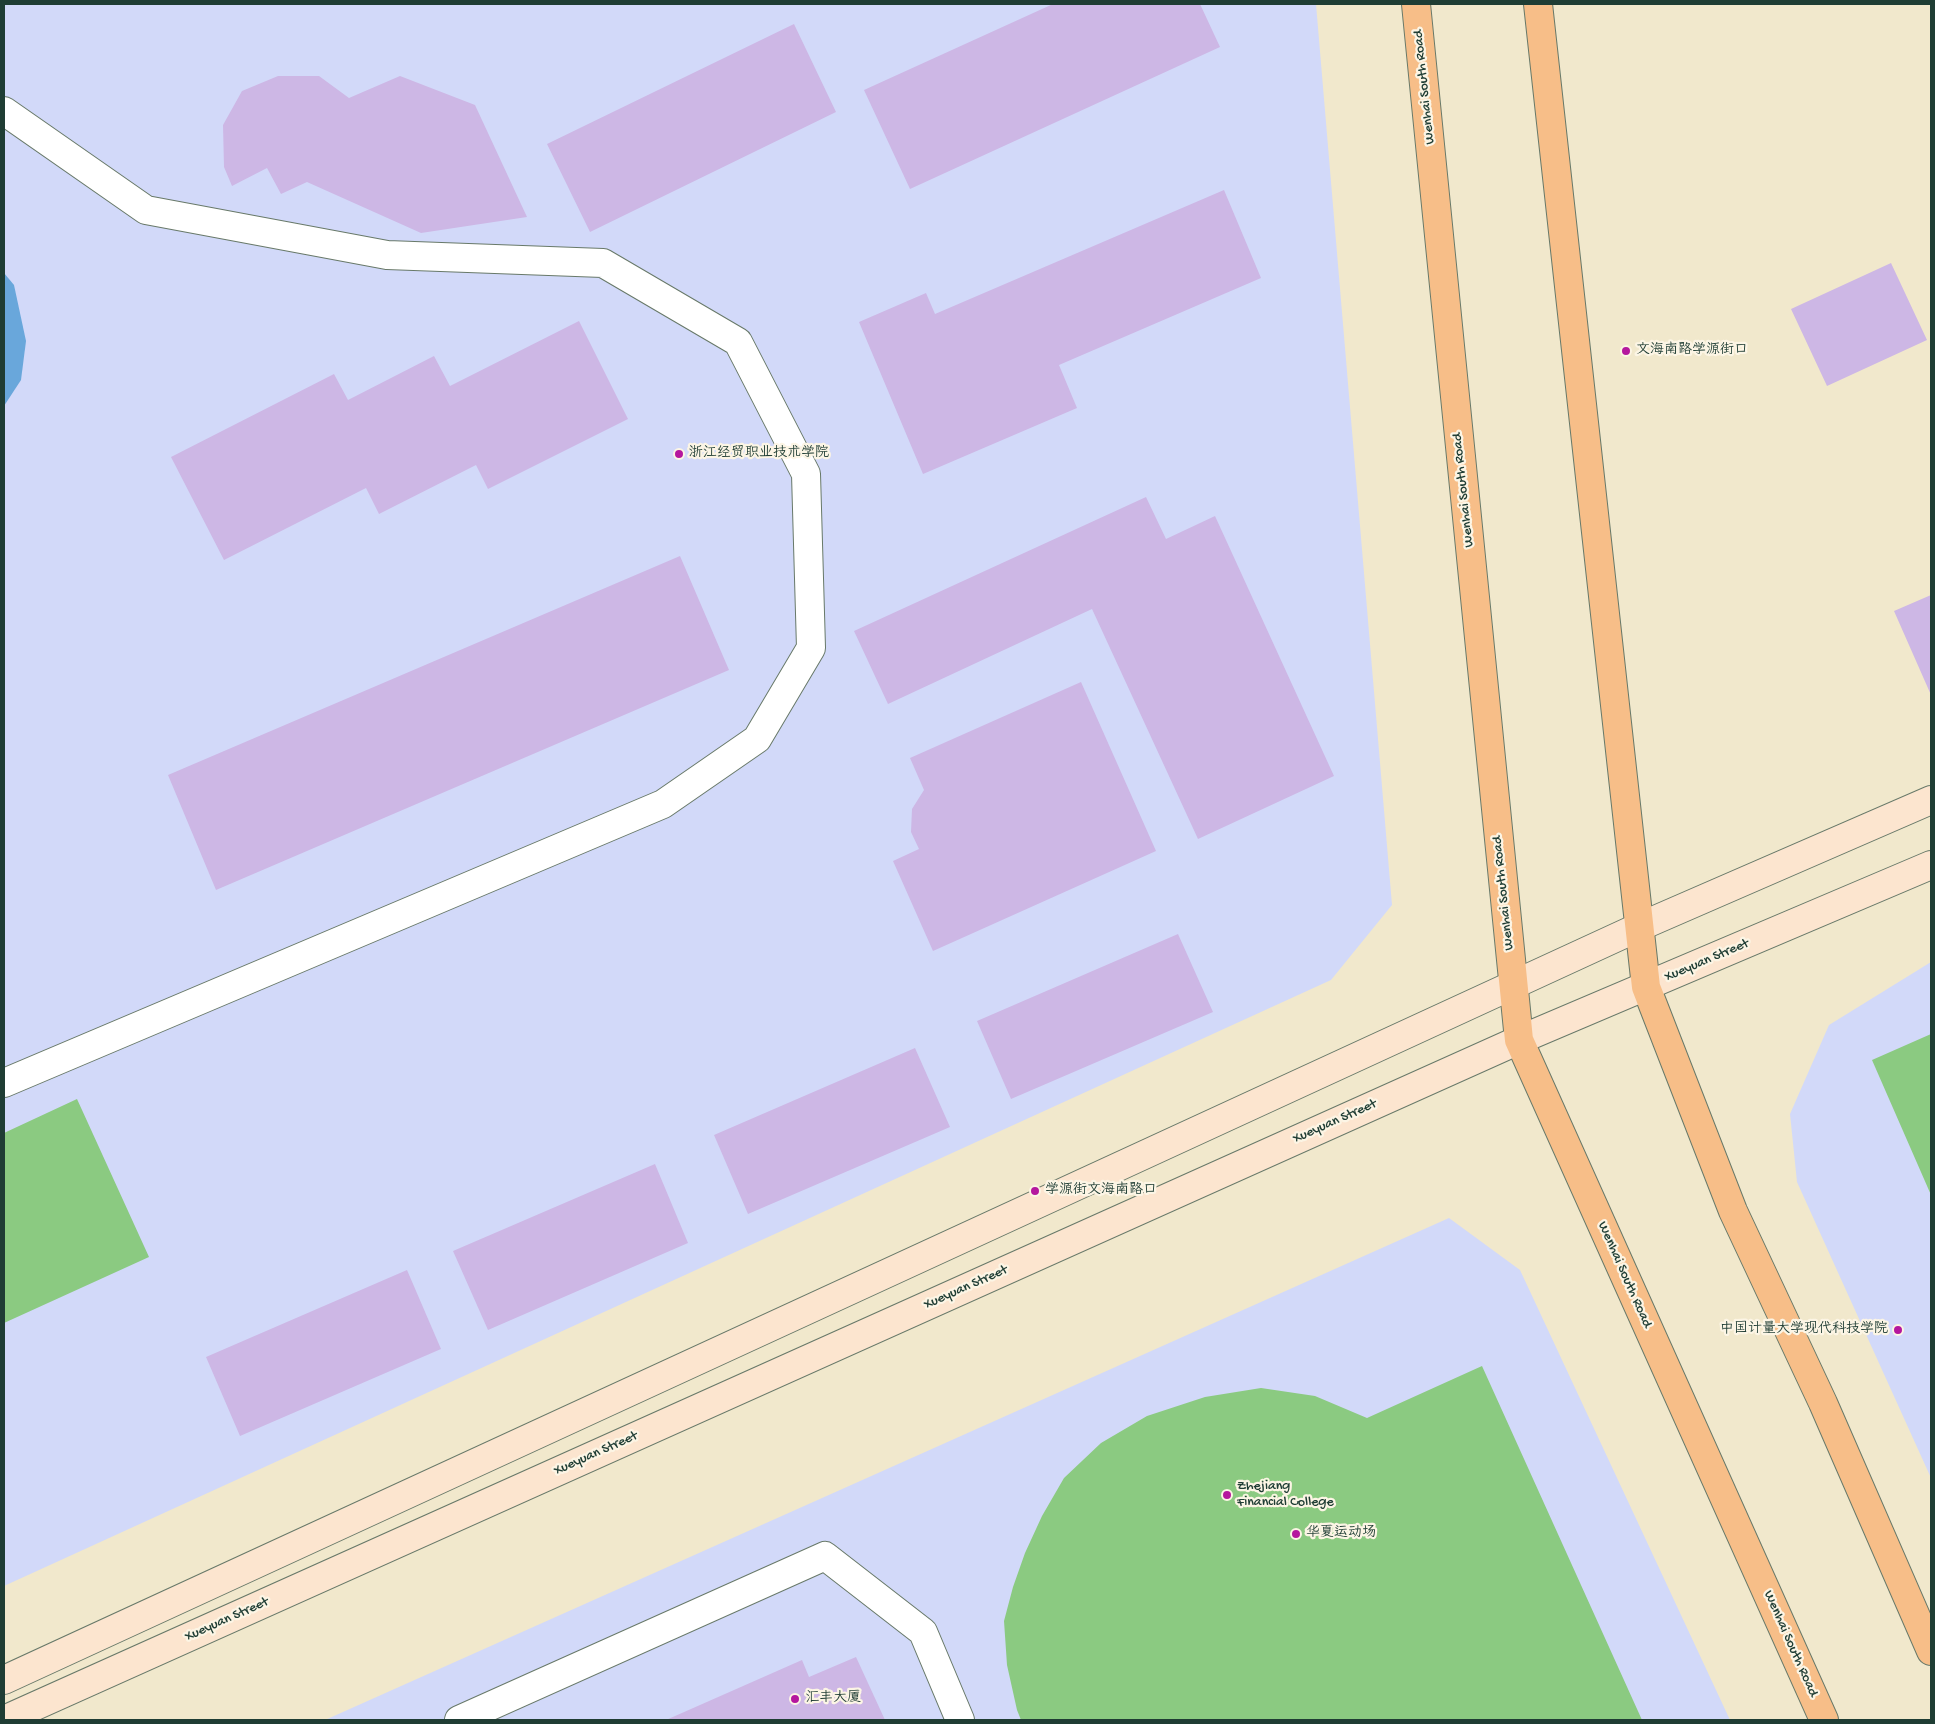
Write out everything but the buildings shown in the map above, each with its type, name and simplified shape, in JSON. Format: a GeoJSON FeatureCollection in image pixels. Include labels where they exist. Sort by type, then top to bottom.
{"type":"FeatureCollection","features":[{"type":"Feature","properties":{"kind":"main road","name":"Wenhai South Road"},"geometry":{"type":"LineString","coordinates":[[1416,4],[1519,1040],[1824,1720]]}},
{"type":"Feature","properties":{"kind":"main road"},"geometry":{"type":"LineString","coordinates":[[1538,4],[1646,987],[1733,1210],[1822,1403],[1931,1651]]}},
{"type":"Feature","properties":{"kind":"main road"},"geometry":{"type":"LineString","coordinates":[[4,1680],[1639,927],[1931,800]]}},
{"type":"Feature","properties":{"kind":"main road","name":"Xueyuan Street"},"geometry":{"type":"LineString","coordinates":[[4,1720],[1519,1040],[1931,865]]}},
{"type":"Feature","properties":{"kind":"street"},"geometry":{"type":"LineString","coordinates":[[4,111],[146,210],[387,255],[603,263],[738,342],[806,474],[811,648],[757,740],[663,804],[4,1083]]}},
{"type":"Feature","properties":{"kind":"street"},"geometry":{"type":"LineString","coordinates":[[459,1720],[825,1556],[923,1632],[960,1720]]}},
{"type":"Feature","properties":{"kind":"shaded area","name":"浙江经贸职业技术学院"},"geometry":{"type":"Polygon","coordinates":[[[4,4],[1316,4],[1392,905],[1331,980],[4,1586],[4,4]]]}},
{"type":"Feature","properties":{"kind":"shaded area","name":"中国计量大学现代科技学院"},"geometry":{"type":"Polygon","coordinates":[[[1931,962],[1931,1478],[1797,1182],[1790,1114],[1829,1025],[1931,962]]]}},
{"type":"Feature","properties":{"kind":"shaded area","name":"Zhejiang Financial College"},"geometry":{"type":"Polygon","coordinates":[[[1449,1218],[1520,1270],[1730,1720],[325,1720],[1449,1218]]]}},
{"type":"Feature","properties":{"kind":"green space"},"geometry":{"type":"Polygon","coordinates":[[[1931,1034],[1931,1195],[1872,1060],[1931,1034]]]}},
{"type":"Feature","properties":{"kind":"green space"},"geometry":{"type":"Polygon","coordinates":[[[77,1099],[149,1257],[4,1323],[4,1133],[77,1099]]]}},
{"type":"Feature","properties":{"kind":"green space","name":"华夏运动场"},"geometry":{"type":"Polygon","coordinates":[[[1482,1366],[1642,1720],[1021,1720],[1007,1665],[1004,1621],[1013,1587],[1025,1553],[1042,1516],[1064,1478],[1101,1443],[1147,1416],[1205,1397],[1261,1388],[1315,1396],[1367,1418],[1482,1366]]]}},
{"type":"Feature","properties":{"kind":"water"},"geometry":{"type":"Polygon","coordinates":[[[4,273],[14,285],[26,341],[21,380],[4,406],[4,273]]]}},
{"type":"Feature","properties":{"kind":"place","name":"文海南路学源街口"},"geometry":{"type":"Point","coordinates":[1626,351]}},
{"type":"Feature","properties":{"kind":"place","name":"浙江经贸职业技术学院"},"geometry":{"type":"Point","coordinates":[679,454]}},
{"type":"Feature","properties":{"kind":"place","name":"学源街文海南路口"},"geometry":{"type":"Point","coordinates":[1035,1191]}},
{"type":"Feature","properties":{"kind":"place","name":"中国计量大学现代科技学院"},"geometry":{"type":"Point","coordinates":[1898,1330]}},
{"type":"Feature","properties":{"kind":"place","name":"Zhejiang Financial College"},"geometry":{"type":"Point","coordinates":[1227,1495]}},
{"type":"Feature","properties":{"kind":"place","name":"华夏运动场"},"geometry":{"type":"Point","coordinates":[1296,1534]}},
{"type":"Feature","properties":{"kind":"place","name":"汇丰大厦"},"geometry":{"type":"Point","coordinates":[795,1699]}}]}
